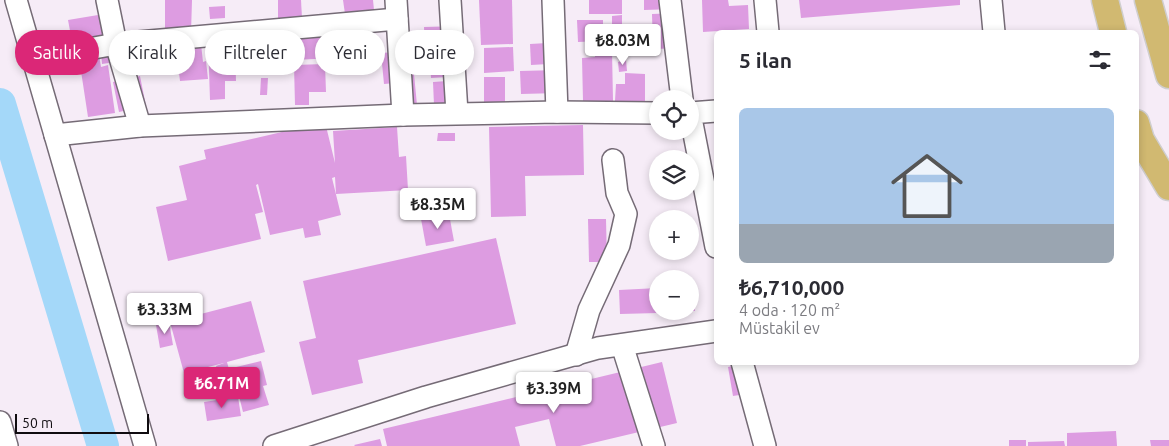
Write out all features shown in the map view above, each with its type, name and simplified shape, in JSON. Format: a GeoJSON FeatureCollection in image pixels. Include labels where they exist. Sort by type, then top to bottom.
{"type":"FeatureCollection","features":[{"type":"Feature","properties":{"kind":"main road"},"geometry":{"type":"LineString","coordinates":[[1104,0],[1112,30]]}},
{"type":"Feature","properties":{"kind":"main road"},"geometry":{"type":"LineString","coordinates":[[1148,0],[1169,75]]}},
{"type":"Feature","properties":{"kind":"main road"},"geometry":{"type":"LineString","coordinates":[[1139,135],[1169,187]]}},
{"type":"Feature","properties":{"kind":"street"},"geometry":{"type":"LineString","coordinates":[[16,0],[25,30]]}},
{"type":"Feature","properties":{"kind":"street"},"geometry":{"type":"LineString","coordinates":[[107,0],[113,30]]}},
{"type":"Feature","properties":{"kind":"street"},"geometry":{"type":"LineString","coordinates":[[450,0],[457,113]]}},
{"type":"Feature","properties":{"kind":"street"},"geometry":{"type":"LineString","coordinates":[[553,0],[556,112]]}},
{"type":"Feature","properties":{"kind":"street"},"geometry":{"type":"LineString","coordinates":[[670,0],[681,90]]}},
{"type":"Feature","properties":{"kind":"street"},"geometry":{"type":"LineString","coordinates":[[765,0],[768,30]]}},
{"type":"Feature","properties":{"kind":"street"},"geometry":{"type":"LineString","coordinates":[[991,0],[994,30]]}},
{"type":"Feature","properties":{"kind":"street"},"geometry":{"type":"LineString","coordinates":[[195,34],[397,10],[403,115]]}},
{"type":"Feature","properties":{"kind":"street"},"geometry":{"type":"LineString","coordinates":[[38,75],[145,446]]}},
{"type":"Feature","properties":{"kind":"street"},"geometry":{"type":"LineString","coordinates":[[125,75],[140,126]]}},
{"type":"Feature","properties":{"kind":"street"},"geometry":{"type":"LineString","coordinates":[[714,111],[690,113],[714,237]]}},
{"type":"Feature","properties":{"kind":"street"},"geometry":{"type":"LineString","coordinates":[[55,135],[140,126],[403,115],[556,112],[649,113]]}},
{"type":"Feature","properties":{"kind":"street"},"geometry":{"type":"LineString","coordinates":[[576,354],[589,310],[619,245],[626,214],[617,193],[613,160]]}},
{"type":"Feature","properties":{"kind":"street"},"geometry":{"type":"LineString","coordinates":[[274,446],[426,397],[598,348],[714,331]]}},
{"type":"Feature","properties":{"kind":"street"},"geometry":{"type":"LineString","coordinates":[[622,345],[654,446]]}},
{"type":"Feature","properties":{"kind":"street"},"geometry":{"type":"LineString","coordinates":[[743,365],[765,446]]}},
{"type":"Feature","properties":{"kind":"street"},"geometry":{"type":"LineString","coordinates":[[0,422],[7,446]]}},
{"type":"Feature","properties":{"kind":"building"},"geometry":{"type":"Polygon","coordinates":[[[165,0],[192,0],[191,30],[165,30],[165,0]]]}},
{"type":"Feature","properties":{"kind":"building"},"geometry":{"type":"Polygon","coordinates":[[[278,0],[301,0],[302,18],[278,18],[278,0]]]}},
{"type":"Feature","properties":{"kind":"building"},"geometry":{"type":"Polygon","coordinates":[[[343,0],[373,0],[374,10],[345,14],[343,0]]]}},
{"type":"Feature","properties":{"kind":"building"},"geometry":{"type":"Polygon","coordinates":[[[479,0],[512,0],[513,44],[481,45],[479,0]]]}},
{"type":"Feature","properties":{"kind":"building"},"geometry":{"type":"Polygon","coordinates":[[[589,0],[622,0],[622,14],[589,14],[589,0]]]}},
{"type":"Feature","properties":{"kind":"building"},"geometry":{"type":"Polygon","coordinates":[[[644,0],[674,0],[675,9],[644,10],[644,0]]]}},
{"type":"Feature","properties":{"kind":"building"},"geometry":{"type":"Polygon","coordinates":[[[702,0],[728,0],[729,6],[748,5],[749,29],[703,32],[702,0]]]}},
{"type":"Feature","properties":{"kind":"building"},"geometry":{"type":"Polygon","coordinates":[[[799,0],[960,0],[960,5],[801,18],[799,0]]]}},
{"type":"Feature","properties":{"kind":"building"},"geometry":{"type":"Polygon","coordinates":[[[225,6],[225,18],[210,19],[209,7],[225,6]]]}},
{"type":"Feature","properties":{"kind":"building"},"geometry":{"type":"Polygon","coordinates":[[[116,12],[119,30],[109,30],[109,40],[99,42],[99,30],[70,30],[68,20],[116,12]]]}},
{"type":"Feature","properties":{"kind":"building"},"geometry":{"type":"Polygon","coordinates":[[[678,13],[685,48],[653,49],[652,14],[678,13]]]}},
{"type":"Feature","properties":{"kind":"building"},"geometry":{"type":"Polygon","coordinates":[[[622,15],[622,28],[612,28],[612,16],[622,15]]]}},
{"type":"Feature","properties":{"kind":"building"},"geometry":{"type":"Polygon","coordinates":[[[577,20],[603,20],[603,41],[578,42],[577,20]]]}},
{"type":"Feature","properties":{"kind":"building"},"geometry":{"type":"Polygon","coordinates":[[[460,26],[460,30],[424,30],[424,27],[460,26]]]}},
{"type":"Feature","properties":{"kind":"building"},"geometry":{"type":"Polygon","coordinates":[[[315,35],[315,59],[305,59],[305,36],[315,35]]]}},
{"type":"Feature","properties":{"kind":"building"},"geometry":{"type":"Polygon","coordinates":[[[565,42],[566,63],[531,65],[530,44],[565,42]]]}},
{"type":"Feature","properties":{"kind":"building"},"geometry":{"type":"Polygon","coordinates":[[[201,44],[203,62],[205,61],[205,75],[208,75],[208,79],[180,81],[179,75],[195,75],[195,45],[201,44]]]}},
{"type":"Feature","properties":{"kind":"building"},"geometry":{"type":"Polygon","coordinates":[[[513,47],[514,71],[484,73],[484,48],[513,47]]]}},
{"type":"Feature","properties":{"kind":"building"},"geometry":{"type":"Polygon","coordinates":[[[595,51],[612,51],[613,101],[583,101],[582,58],[595,57],[595,51]]]}},
{"type":"Feature","properties":{"kind":"building"},"geometry":{"type":"Polygon","coordinates":[[[101,52],[108,52],[109,63],[102,64],[101,52]]]}},
{"type":"Feature","properties":{"kind":"building"},"geometry":{"type":"Polygon","coordinates":[[[395,52],[395,75],[414,75],[417,105],[409,106],[407,82],[384,84],[385,53],[395,52]]]}},
{"type":"Feature","properties":{"kind":"building"},"geometry":{"type":"Polygon","coordinates":[[[99,55],[101,67],[108,65],[115,113],[88,117],[82,75],[99,75],[99,55]]]}},
{"type":"Feature","properties":{"kind":"building"},"geometry":{"type":"Polygon","coordinates":[[[626,60],[627,71],[619,72],[618,62],[626,60]]]}},
{"type":"Feature","properties":{"kind":"building"},"geometry":{"type":"Polygon","coordinates":[[[315,64],[315,75],[325,75],[326,92],[309,92],[309,105],[295,105],[294,75],[305,75],[305,65],[315,64]]]}},
{"type":"Feature","properties":{"kind":"building"},"geometry":{"type":"Polygon","coordinates":[[[558,70],[559,93],[521,94],[520,71],[558,70]]]}},
{"type":"Feature","properties":{"kind":"building"},"geometry":{"type":"Polygon","coordinates":[[[625,73],[645,74],[645,102],[615,101],[616,84],[625,84],[625,73]]]}},
{"type":"Feature","properties":{"kind":"building"},"geometry":{"type":"Polygon","coordinates":[[[209,75],[236,75],[236,81],[225,81],[225,99],[210,100],[209,75]]]}},
{"type":"Feature","properties":{"kind":"building"},"geometry":{"type":"Polygon","coordinates":[[[431,75],[448,75],[448,77],[431,78],[431,75]]]}},
{"type":"Feature","properties":{"kind":"building"},"geometry":{"type":"Polygon","coordinates":[[[140,76],[146,106],[119,112],[113,82],[140,76]]]}},
{"type":"Feature","properties":{"kind":"building"},"geometry":{"type":"Polygon","coordinates":[[[484,77],[505,77],[505,104],[484,103],[484,77]]]}},
{"type":"Feature","properties":{"kind":"building"},"geometry":{"type":"Polygon","coordinates":[[[261,78],[268,78],[267,95],[260,95],[261,78]]]}},
{"type":"Feature","properties":{"kind":"building"},"geometry":{"type":"Polygon","coordinates":[[[461,80],[462,103],[434,105],[433,82],[461,80]]]}},
{"type":"Feature","properties":{"kind":"building"},"geometry":{"type":"Polygon","coordinates":[[[325,122],[335,163],[333,131],[397,127],[399,157],[406,156],[408,190],[336,194],[335,177],[332,178],[341,215],[318,221],[321,235],[305,238],[303,228],[270,235],[258,184],[256,185],[263,212],[255,214],[261,239],[168,261],[156,207],[187,200],[179,166],[206,159],[204,150],[325,122]]]}},
{"type":"Feature","properties":{"kind":"building"},"geometry":{"type":"Polygon","coordinates":[[[583,125],[584,175],[525,176],[526,216],[491,217],[489,127],[583,125]]]}},
{"type":"Feature","properties":{"kind":"building"},"geometry":{"type":"Polygon","coordinates":[[[438,133],[455,133],[455,141],[437,141],[438,133]]]}},
{"type":"Feature","properties":{"kind":"building"},"geometry":{"type":"Polygon","coordinates":[[[449,214],[454,241],[426,246],[421,219],[449,214]]]}},
{"type":"Feature","properties":{"kind":"building"},"geometry":{"type":"Polygon","coordinates":[[[588,219],[606,219],[607,262],[589,262],[588,219]]]}},
{"type":"Feature","properties":{"kind":"building"},"geometry":{"type":"Polygon","coordinates":[[[496,238],[516,324],[358,360],[363,383],[312,395],[299,342],[316,338],[303,281],[496,238]]]}},
{"type":"Feature","properties":{"kind":"building"},"geometry":{"type":"Polygon","coordinates":[[[649,288],[649,313],[620,314],[619,290],[649,288]]]}},
{"type":"Feature","properties":{"kind":"building"},"geometry":{"type":"Polygon","coordinates":[[[251,301],[265,352],[227,362],[236,395],[225,398],[216,366],[224,363],[184,373],[170,322],[251,301]]]}},
{"type":"Feature","properties":{"kind":"building"},"geometry":{"type":"Polygon","coordinates":[[[169,322],[173,345],[160,348],[156,325],[169,322]]]}},
{"type":"Feature","properties":{"kind":"building"},"geometry":{"type":"Polygon","coordinates":[[[261,361],[267,385],[263,386],[269,405],[243,412],[232,368],[261,361]]]}},
{"type":"Feature","properties":{"kind":"building"},"geometry":{"type":"Polygon","coordinates":[[[662,362],[677,423],[580,446],[556,446],[549,419],[515,427],[520,446],[387,446],[383,429],[662,362]]]}},
{"type":"Feature","properties":{"kind":"building"},"geometry":{"type":"Polygon","coordinates":[[[754,365],[759,392],[733,396],[728,367],[754,365]]]}},
{"type":"Feature","properties":{"kind":"building"},"geometry":{"type":"Polygon","coordinates":[[[198,373],[201,381],[187,385],[184,377],[198,373]]]}},
{"type":"Feature","properties":{"kind":"building"},"geometry":{"type":"Polygon","coordinates":[[[238,397],[241,416],[207,421],[204,402],[238,397]]]}},
{"type":"Feature","properties":{"kind":"building"},"geometry":{"type":"Polygon","coordinates":[[[1116,431],[1117,446],[1067,446],[1067,433],[1116,431]]]}},
{"type":"Feature","properties":{"kind":"building"},"geometry":{"type":"Polygon","coordinates":[[[380,439],[382,446],[354,445],[380,439]]]}},
{"type":"Feature","properties":{"kind":"building"},"geometry":{"type":"Polygon","coordinates":[[[1009,440],[1026,440],[1026,446],[1009,446],[1009,440]]]}},
{"type":"Feature","properties":{"kind":"building"},"geometry":{"type":"Polygon","coordinates":[[[1150,440],[1169,440],[1169,446],[1151,446],[1150,440]]]}},
{"type":"Feature","properties":{"kind":"building"},"geometry":{"type":"Polygon","coordinates":[[[1064,441],[1065,446],[1028,446],[1028,442],[1064,441]]]}},
{"type":"Feature","properties":{"kind":"waterway"},"geometry":{"type":"LineString","coordinates":[[0,104],[103,446]]}}]}
